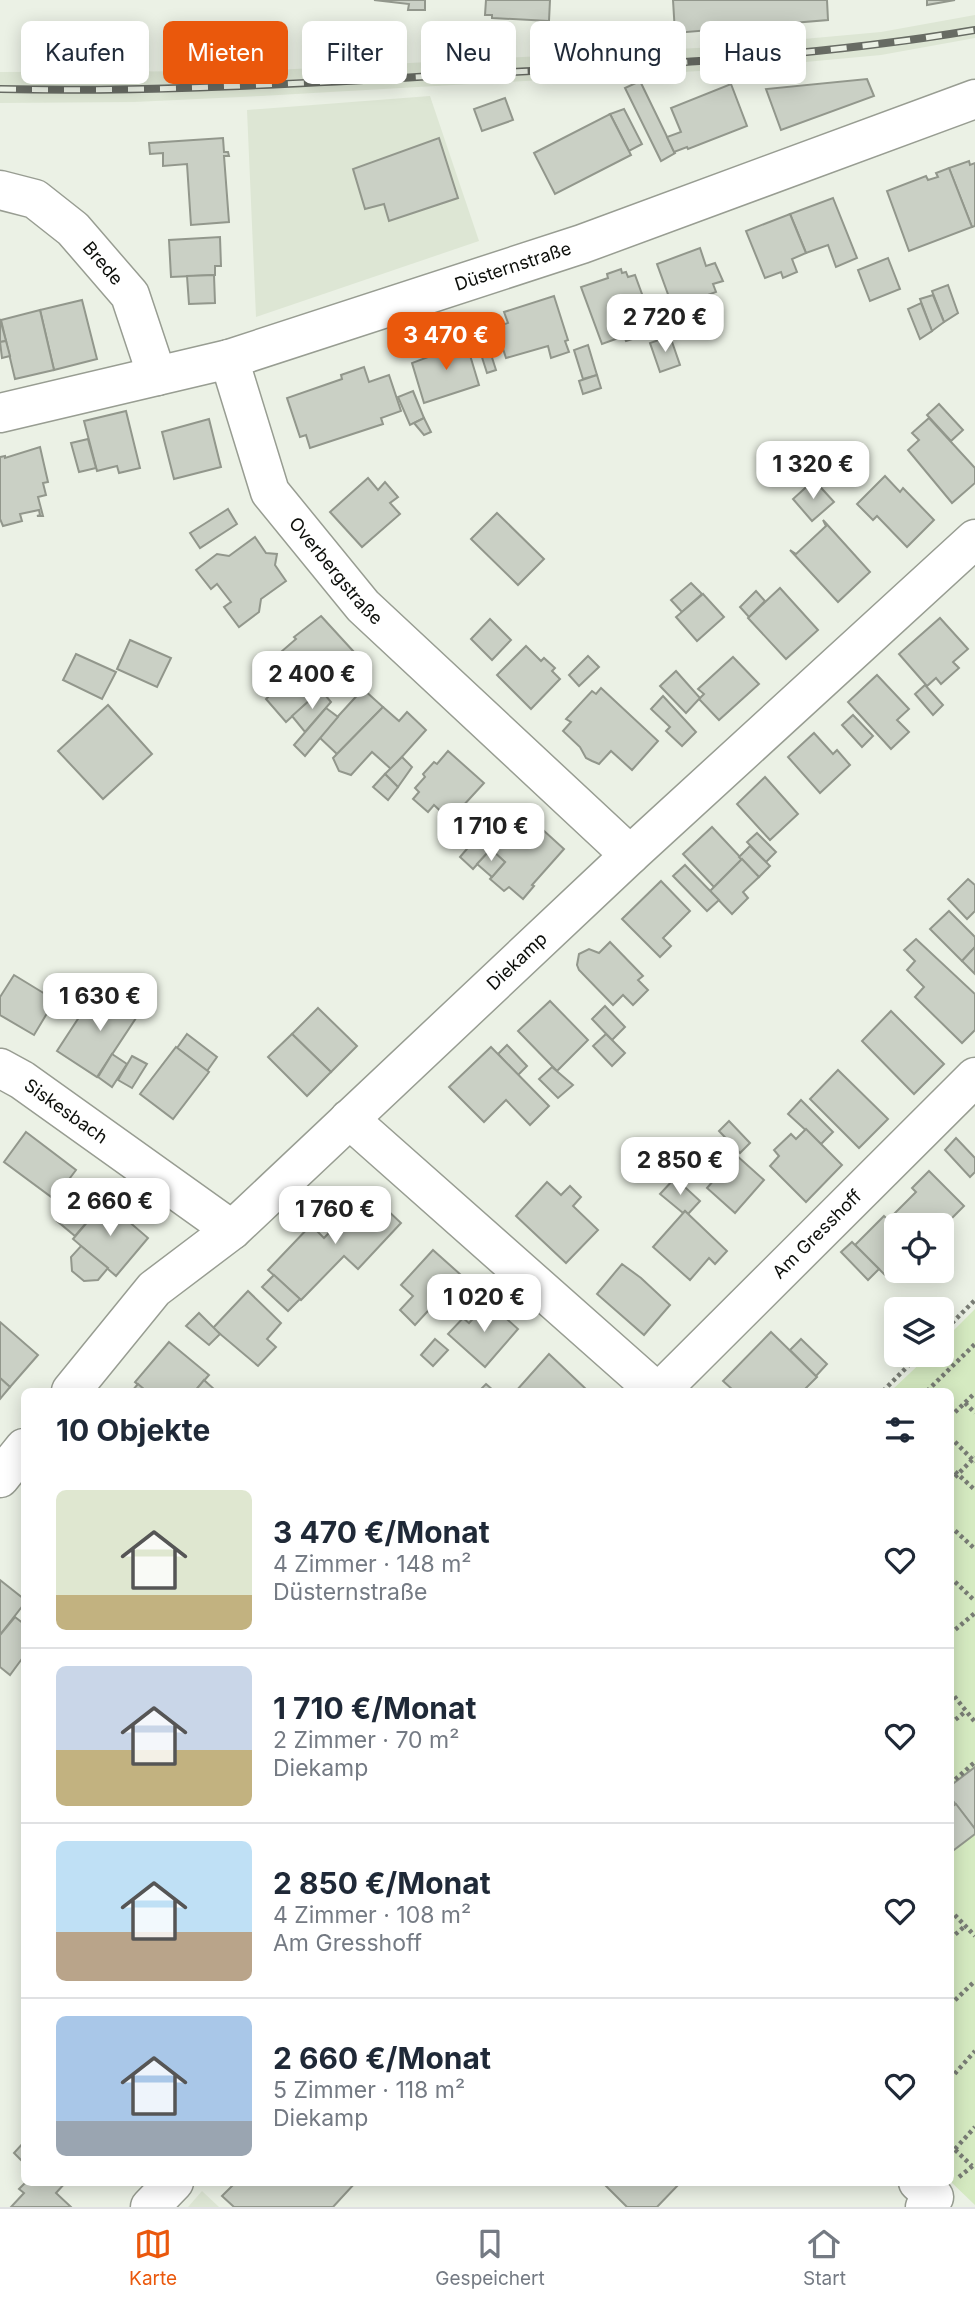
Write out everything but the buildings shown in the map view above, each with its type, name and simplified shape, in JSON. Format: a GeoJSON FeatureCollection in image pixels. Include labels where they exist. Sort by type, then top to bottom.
{"type":"FeatureCollection","features":[{"type":"Feature","properties":{"kind":"street","name":"Düsternstraße"},"geometry":{"type":"LineString","coordinates":[[0,413],[229,359],[582,244],[975,99]]}},
{"type":"Feature","properties":{"kind":"street","name":"Brede"},"geometry":{"type":"LineString","coordinates":[[0,190],[35,199],[74,229],[130,295],[157,376]]}},
{"type":"Feature","properties":{"kind":"street","name":"Overbergstraße"},"geometry":{"type":"LineString","coordinates":[[229,359],[270,492],[363,606],[631,855]]}},
{"type":"Feature","properties":{"kind":"street","name":"Diekamp"},"geometry":{"type":"LineString","coordinates":[[73,1388],[154,1290],[232,1230],[631,855],[975,539]]}},
{"type":"Feature","properties":{"kind":"street","name":"Siskesbach"},"geometry":{"type":"LineString","coordinates":[[0,1068],[22,1080],[232,1230]]}},
{"type":"Feature","properties":{"kind":"street","name":"Am Gresshoff"},"geometry":{"type":"LineString","coordinates":[[661,1388],[975,1077]]}},
{"type":"Feature","properties":{"kind":"street"},"geometry":{"type":"LineString","coordinates":[[349,1119],[655,1388]]}},
{"type":"Feature","properties":{"kind":"street"},"geometry":{"type":"LineString","coordinates":[[0,1478],[21,1452]]}},
{"type":"Feature","properties":{"kind":"street"},"geometry":{"type":"LineString","coordinates":[[150,2207],[170,2186]]}},
{"type":"Feature","properties":{"kind":"street"},"geometry":{"type":"LineString","coordinates":[[922,2186],[934,2197],[925,2207]]}},
{"type":"Feature","properties":{"kind":"path"},"geometry":{"type":"LineString","coordinates":[[954,1321],[975,1300]]}},
{"type":"Feature","properties":{"kind":"path"},"geometry":{"type":"LineString","coordinates":[[931,1388],[975,1344]]}},
{"type":"Feature","properties":{"kind":"path"},"geometry":{"type":"LineString","coordinates":[[886,1388],[907,1367]]}},
{"type":"Feature","properties":{"kind":"path"},"geometry":{"type":"LineString","coordinates":[[954,1413],[975,1393]]}},
{"type":"Feature","properties":{"kind":"path"},"geometry":{"type":"LineString","coordinates":[[965,1403],[975,1413]]}},
{"type":"Feature","properties":{"kind":"path"},"geometry":{"type":"LineString","coordinates":[[954,1441],[974,1460],[954,1478]]}},
{"type":"Feature","properties":{"kind":"path"},"geometry":{"type":"LineString","coordinates":[[954,1472],[975,1490]]}},
{"type":"Feature","properties":{"kind":"path"},"geometry":{"type":"LineString","coordinates":[[954,1530],[975,1549]]}},
{"type":"Feature","properties":{"kind":"path"},"geometry":{"type":"LineString","coordinates":[[954,1581],[975,1601]]}},
{"type":"Feature","properties":{"kind":"path"},"geometry":{"type":"LineString","coordinates":[[954,1630],[975,1613]]}},
{"type":"Feature","properties":{"kind":"path"},"geometry":{"type":"LineString","coordinates":[[954,1696],[975,1722]]}},
{"type":"Feature","properties":{"kind":"path"},"geometry":{"type":"LineString","coordinates":[[954,1721],[966,1711]]}},
{"type":"Feature","properties":{"kind":"path"},"geometry":{"type":"LineString","coordinates":[[954,1780],[975,1762]]}},
{"type":"Feature","properties":{"kind":"path"},"geometry":{"type":"LineString","coordinates":[[954,1914],[975,1936]]}},
{"type":"Feature","properties":{"kind":"path"},"geometry":{"type":"LineString","coordinates":[[954,1936],[965,1926]]}},
{"type":"Feature","properties":{"kind":"path"},"geometry":{"type":"LineString","coordinates":[[954,2001],[975,1981]]}},
{"type":"Feature","properties":{"kind":"path"},"geometry":{"type":"LineString","coordinates":[[954,2075],[975,2051]]}},
{"type":"Feature","properties":{"kind":"path"},"geometry":{"type":"LineString","coordinates":[[954,2146],[975,2127]]}},
{"type":"Feature","properties":{"kind":"path"},"geometry":{"type":"LineString","coordinates":[[954,2148],[972,2166]]}},
{"type":"Feature","properties":{"kind":"shaded area"},"geometry":{"type":"Polygon","coordinates":[[[975,15],[975,38],[881,55],[806,62],[806,39],[881,32],[975,15]]]}},
{"type":"Feature","properties":{"kind":"shaded area"},"geometry":{"type":"Polygon","coordinates":[[[700,48],[700,71],[686,72],[686,49],[700,48]]]}},
{"type":"Feature","properties":{"kind":"shaded area"},"geometry":{"type":"Polygon","coordinates":[[[516,57],[530,57],[530,81],[516,81],[516,57]]]}},
{"type":"Feature","properties":{"kind":"shaded area"},"geometry":{"type":"Polygon","coordinates":[[[421,62],[421,84],[471,84],[134,102],[0,103],[0,72],[21,72],[21,84],[149,84],[149,71],[163,71],[163,84],[288,84],[288,69],[302,69],[302,84],[407,84],[407,63],[421,62]]]}},
{"type":"Feature","properties":{"kind":"shaded area"},"geometry":{"type":"Polygon","coordinates":[[[430,96],[479,241],[256,317],[247,110],[430,96]]]}},
{"type":"Feature","properties":{"kind":"shaded area"},"geometry":{"type":"Polygon","coordinates":[[[202,2191],[219,2207],[188,2207],[202,2191]]]}},
{"type":"Feature","properties":{"kind":"green space"},"geometry":{"type":"Polygon","coordinates":[[[975,1309],[975,2205],[954,2185],[954,1388],[894,1388],[916,1367],[954,1367],[954,1330],[975,1309]]]}},
{"type":"Feature","properties":{"kind":"railway"},"geometry":{"type":"LineString","coordinates":[[0,89],[238,86],[663,64],[788,54],[975,30]]}}]}
